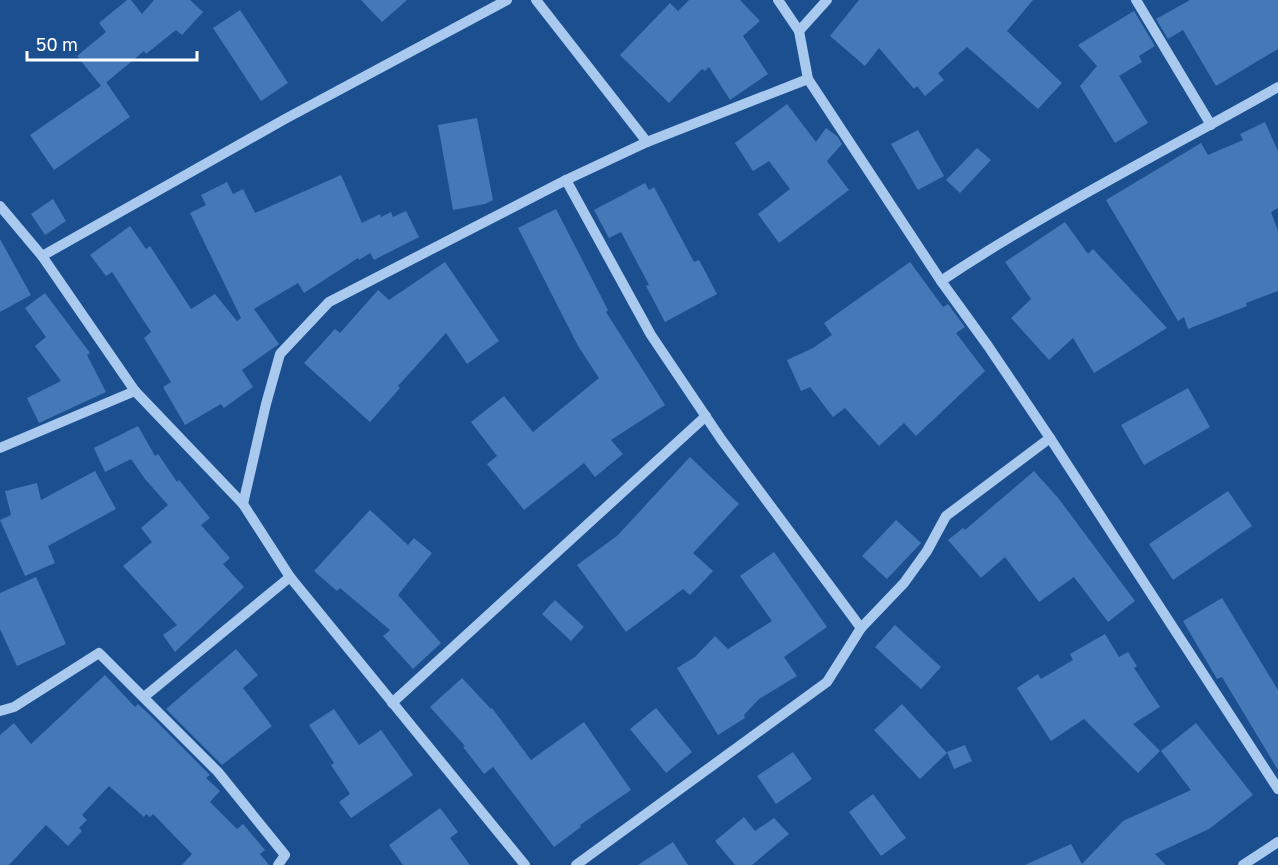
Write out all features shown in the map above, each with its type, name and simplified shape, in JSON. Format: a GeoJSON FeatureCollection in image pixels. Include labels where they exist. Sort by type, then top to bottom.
{"type":"FeatureCollection","features":[{"type":"Feature","properties":{"kind":"street"},"geometry":{"type":"LineString","coordinates":[[42,256],[285,119],[507,0]]}},
{"type":"Feature","properties":{"kind":"street"},"geometry":{"type":"LineString","coordinates":[[536,0],[647,142]]}},
{"type":"Feature","properties":{"kind":"street"},"geometry":{"type":"LineString","coordinates":[[778,0],[800,31],[808,79],[941,281],[1050,438],[1278,789]]}},
{"type":"Feature","properties":{"kind":"street"},"geometry":{"type":"LineString","coordinates":[[800,31],[827,0]]}},
{"type":"Feature","properties":{"kind":"street"},"geometry":{"type":"LineString","coordinates":[[1136,0],[1211,125]]}},
{"type":"Feature","properties":{"kind":"street"},"geometry":{"type":"LineString","coordinates":[[243,504],[280,354],[329,302],[566,180],[647,142],[808,79]]}},
{"type":"Feature","properties":{"kind":"street"},"geometry":{"type":"LineString","coordinates":[[941,281],[987,250],[1125,169],[1211,125],[1278,87]]}},
{"type":"Feature","properties":{"kind":"street"},"geometry":{"type":"LineString","coordinates":[[566,180],[651,335],[788,532],[861,628]]}},
{"type":"Feature","properties":{"kind":"street"},"geometry":{"type":"LineString","coordinates":[[0,206],[42,256],[135,391],[243,504],[290,577],[525,865]]}},
{"type":"Feature","properties":{"kind":"street"},"geometry":{"type":"LineString","coordinates":[[0,448],[135,391]]}},
{"type":"Feature","properties":{"kind":"street"},"geometry":{"type":"LineString","coordinates":[[392,703],[706,416]]}},
{"type":"Feature","properties":{"kind":"street"},"geometry":{"type":"LineString","coordinates":[[576,865],[827,682],[861,628],[904,584],[927,551],[946,516],[1050,438]]}},
{"type":"Feature","properties":{"kind":"street"},"geometry":{"type":"LineString","coordinates":[[144,697],[290,577]]}},
{"type":"Feature","properties":{"kind":"street"},"geometry":{"type":"LineString","coordinates":[[0,711],[14,707],[99,653],[218,772],[285,855],[278,865]]}},
{"type":"Feature","properties":{"kind":"street"},"geometry":{"type":"LineString","coordinates":[[1243,865],[1278,842]]}},
{"type":"Feature","properties":{"kind":"building"},"geometry":{"type":"Polygon","coordinates":[[[127,0],[131,0],[142,14],[154,0],[190,0],[203,12],[182,35],[176,30],[146,54],[144,51],[106,82],[130,117],[54,170],[30,135],[101,86],[77,56],[106,32],[99,23],[127,0]]]}},
{"type":"Feature","properties":{"kind":"building"},"geometry":{"type":"Polygon","coordinates":[[[361,0],[407,0],[382,22],[361,0]]]}},
{"type":"Feature","properties":{"kind":"building"},"geometry":{"type":"Polygon","coordinates":[[[689,0],[740,0],[760,21],[743,36],[768,74],[730,100],[709,67],[705,71],[702,69],[669,103],[620,55],[670,3],[678,11],[689,0]]]}},
{"type":"Feature","properties":{"kind":"building"},"geometry":{"type":"Polygon","coordinates":[[[859,0],[1033,0],[1007,31],[1062,83],[1038,109],[967,47],[938,73],[944,80],[925,96],[917,86],[914,89],[879,48],[865,66],[830,36],[859,0]]]}},
{"type":"Feature","properties":{"kind":"building"},"geometry":{"type":"Polygon","coordinates":[[[1190,0],[1278,0],[1278,49],[1216,86],[1183,30],[1168,39],[1156,19],[1190,0]]]}},
{"type":"Feature","properties":{"kind":"building"},"geometry":{"type":"Polygon","coordinates":[[[240,10],[288,83],[261,101],[213,28],[240,10]]]}},
{"type":"Feature","properties":{"kind":"building"},"geometry":{"type":"Polygon","coordinates":[[[1134,11],[1155,46],[1139,56],[1142,62],[1119,76],[1148,123],[1115,143],[1080,86],[1097,66],[1078,45],[1134,11]]]}},
{"type":"Feature","properties":{"kind":"building"},"geometry":{"type":"Polygon","coordinates":[[[787,104],[816,142],[826,128],[837,136],[842,144],[827,161],[849,190],[779,243],[758,214],[790,189],[769,161],[753,171],[735,143],[787,104]]]}},
{"type":"Feature","properties":{"kind":"building"},"geometry":{"type":"Polygon","coordinates":[[[477,118],[493,200],[485,204],[453,210],[438,125],[477,118]]]}},
{"type":"Feature","properties":{"kind":"building"},"geometry":{"type":"Polygon","coordinates":[[[1265,122],[1278,151],[1278,208],[1271,212],[1278,231],[1278,291],[1188,329],[1184,317],[1178,321],[1106,200],[1201,143],[1208,155],[1243,140],[1240,134],[1265,122]]]}},
{"type":"Feature","properties":{"kind":"building"},"geometry":{"type":"Polygon","coordinates":[[[918,130],[944,176],[918,190],[891,144],[918,130]]]}},
{"type":"Feature","properties":{"kind":"building"},"geometry":{"type":"Polygon","coordinates":[[[977,148],[991,160],[960,193],[946,180],[977,148]]]}},
{"type":"Feature","properties":{"kind":"building"},"geometry":{"type":"Polygon","coordinates":[[[341,175],[362,223],[380,214],[381,217],[391,212],[393,217],[406,211],[419,237],[374,260],[370,253],[359,260],[358,258],[304,293],[298,283],[254,309],[279,344],[242,370],[253,387],[224,408],[221,404],[185,425],[163,387],[171,382],[144,338],[151,332],[112,272],[106,276],[90,255],[130,226],[146,249],[150,246],[191,309],[215,294],[237,321],[241,318],[190,213],[206,205],[201,195],[227,182],[233,194],[243,189],[255,213],[341,175]]]}},
{"type":"Feature","properties":{"kind":"building"},"geometry":{"type":"Polygon","coordinates":[[[645,183],[649,190],[654,187],[694,262],[699,260],[717,294],[665,322],[646,286],[649,285],[621,232],[609,238],[594,210],[645,183]]]}},
{"type":"Feature","properties":{"kind":"building"},"geometry":{"type":"Polygon","coordinates":[[[53,199],[66,221],[45,235],[31,214],[53,199]]]}},
{"type":"Feature","properties":{"kind":"building"},"geometry":{"type":"Polygon","coordinates":[[[556,209],[608,310],[606,312],[665,405],[611,440],[623,454],[595,477],[584,463],[524,510],[487,464],[497,456],[471,422],[504,396],[533,432],[599,378],[578,346],[518,228],[556,209]]]}},
{"type":"Feature","properties":{"kind":"building"},"geometry":{"type":"Polygon","coordinates":[[[1065,222],[1088,254],[1093,249],[1167,328],[1094,373],[1073,338],[1049,360],[1011,318],[1031,299],[1005,262],[1065,222]]]}},
{"type":"Feature","properties":{"kind":"building"},"geometry":{"type":"Polygon","coordinates":[[[0,239],[31,295],[0,312],[0,239]]]}},
{"type":"Feature","properties":{"kind":"building"},"geometry":{"type":"Polygon","coordinates":[[[445,262],[499,341],[467,364],[446,333],[398,386],[400,388],[370,422],[304,363],[335,329],[340,333],[378,290],[389,300],[445,262]]]}},
{"type":"Feature","properties":{"kind":"building"},"geometry":{"type":"Polygon","coordinates":[[[910,262],[943,307],[948,304],[965,327],[956,333],[985,371],[916,436],[904,423],[879,446],[845,408],[833,417],[810,387],[801,391],[787,360],[813,348],[832,335],[824,323],[910,262]]]}},
{"type":"Feature","properties":{"kind":"building"},"geometry":{"type":"Polygon","coordinates":[[[45,293],[90,353],[87,355],[106,392],[39,423],[27,398],[61,381],[35,346],[46,337],[25,308],[45,293]]]}},
{"type":"Feature","properties":{"kind":"building"},"geometry":{"type":"Polygon","coordinates":[[[1188,388],[1210,427],[1144,465],[1121,425],[1188,388]]]}},
{"type":"Feature","properties":{"kind":"building"},"geometry":{"type":"Polygon","coordinates":[[[138,426],[155,456],[158,454],[177,482],[179,480],[210,518],[201,525],[230,558],[223,564],[244,587],[175,652],[163,635],[177,625],[123,566],[152,542],[141,528],[168,505],[131,459],[105,472],[94,448],[138,426]]]}},
{"type":"Feature","properties":{"kind":"building"},"geometry":{"type":"Polygon","coordinates":[[[690,457],[739,504],[693,553],[713,571],[690,595],[683,589],[626,632],[577,565],[617,536],[690,457]]]}},
{"type":"Feature","properties":{"kind":"building"},"geometry":{"type":"Polygon","coordinates":[[[95,471],[116,509],[48,546],[55,563],[25,576],[0,520],[11,515],[5,491],[37,483],[41,500],[95,471]]]}},
{"type":"Feature","properties":{"kind":"building"},"geometry":{"type":"Polygon","coordinates":[[[1034,471],[1059,499],[1135,601],[1108,622],[1074,577],[1039,602],[1005,557],[981,578],[948,540],[963,528],[965,530],[1034,471]]]}},
{"type":"Feature","properties":{"kind":"building"},"geometry":{"type":"Polygon","coordinates":[[[1228,491],[1252,526],[1173,580],[1149,544],[1228,491]]]}},
{"type":"Feature","properties":{"kind":"building"},"geometry":{"type":"Polygon","coordinates":[[[370,510],[408,545],[414,538],[432,553],[398,595],[441,643],[413,669],[383,636],[390,630],[340,588],[337,591],[314,571],[370,510]]]}},
{"type":"Feature","properties":{"kind":"building"},"geometry":{"type":"Polygon","coordinates":[[[896,520],[921,543],[887,579],[862,556],[896,520]]]}},
{"type":"Feature","properties":{"kind":"building"},"geometry":{"type":"Polygon","coordinates":[[[774,552],[827,627],[784,657],[797,676],[759,699],[744,715],[745,718],[718,735],[677,668],[695,657],[715,636],[728,649],[772,621],[740,576],[774,552]]]}},
{"type":"Feature","properties":{"kind":"building"},"geometry":{"type":"Polygon","coordinates":[[[36,577],[66,644],[17,666],[0,629],[0,593],[36,577]]]}},
{"type":"Feature","properties":{"kind":"building"},"geometry":{"type":"Polygon","coordinates":[[[1222,598],[1278,690],[1278,770],[1222,677],[1217,679],[1183,621],[1222,598]]]}},
{"type":"Feature","properties":{"kind":"building"},"geometry":{"type":"Polygon","coordinates":[[[555,600],[584,627],[571,641],[542,614],[555,600]]]}},
{"type":"Feature","properties":{"kind":"building"},"geometry":{"type":"Polygon","coordinates":[[[895,625],[941,667],[921,689],[875,647],[895,625]]]}},
{"type":"Feature","properties":{"kind":"building"},"geometry":{"type":"Polygon","coordinates":[[[1105,634],[1119,657],[1128,652],[1137,666],[1134,668],[1160,707],[1133,724],[1160,751],[1138,773],[1084,719],[1051,741],[1017,688],[1038,674],[1041,679],[1073,660],[1070,654],[1105,634]]]}},
{"type":"Feature","properties":{"kind":"building"},"geometry":{"type":"Polygon","coordinates":[[[236,649],[258,675],[243,688],[272,726],[222,765],[166,709],[236,649]]]}},
{"type":"Feature","properties":{"kind":"building"},"geometry":{"type":"Polygon","coordinates":[[[105,675],[135,707],[138,704],[210,775],[206,778],[220,791],[210,802],[237,829],[243,824],[265,850],[260,854],[269,865],[182,865],[192,854],[153,814],[150,817],[146,814],[144,817],[109,786],[82,815],[87,820],[79,828],[82,831],[68,846],[46,825],[9,865],[0,865],[0,735],[14,723],[31,744],[105,675]]]}},
{"type":"Feature","properties":{"kind":"building"},"geometry":{"type":"Polygon","coordinates":[[[462,678],[492,708],[531,760],[584,722],[631,790],[580,825],[581,827],[554,847],[493,767],[484,774],[463,747],[465,746],[430,707],[462,678]]]}},
{"type":"Feature","properties":{"kind":"building"},"geometry":{"type":"Polygon","coordinates":[[[902,704],[947,753],[920,779],[874,730],[902,704]]]}},
{"type":"Feature","properties":{"kind":"building"},"geometry":{"type":"Polygon","coordinates":[[[656,708],[692,752],[666,773],[630,729],[656,708]]]}},
{"type":"Feature","properties":{"kind":"building"},"geometry":{"type":"Polygon","coordinates":[[[334,709],[359,745],[381,730],[413,775],[351,818],[339,802],[350,794],[331,765],[334,763],[309,725],[334,709]]]}},
{"type":"Feature","properties":{"kind":"building"},"geometry":{"type":"Polygon","coordinates":[[[1196,723],[1253,795],[1209,829],[1155,854],[1166,865],[1025,865],[1071,844],[1082,864],[1123,821],[1191,790],[1161,751],[1196,723]]]}},
{"type":"Feature","properties":{"kind":"building"},"geometry":{"type":"Polygon","coordinates":[[[965,745],[972,761],[954,769],[947,752],[965,745]]]}},
{"type":"Feature","properties":{"kind":"building"},"geometry":{"type":"Polygon","coordinates":[[[793,752],[812,779],[776,804],[757,776],[793,752]]]}},
{"type":"Feature","properties":{"kind":"building"},"geometry":{"type":"Polygon","coordinates":[[[873,794],[906,838],[881,856],[849,812],[873,794]]]}},
{"type":"Feature","properties":{"kind":"building"},"geometry":{"type":"Polygon","coordinates":[[[440,808],[458,832],[450,838],[470,865],[403,865],[389,845],[440,808]]]}},
{"type":"Feature","properties":{"kind":"building"},"geometry":{"type":"Polygon","coordinates":[[[744,817],[755,831],[774,818],[789,834],[752,865],[735,865],[715,841],[744,817]]]}},
{"type":"Feature","properties":{"kind":"building"},"geometry":{"type":"Polygon","coordinates":[[[673,842],[688,865],[638,865],[673,842]]]}}]}
